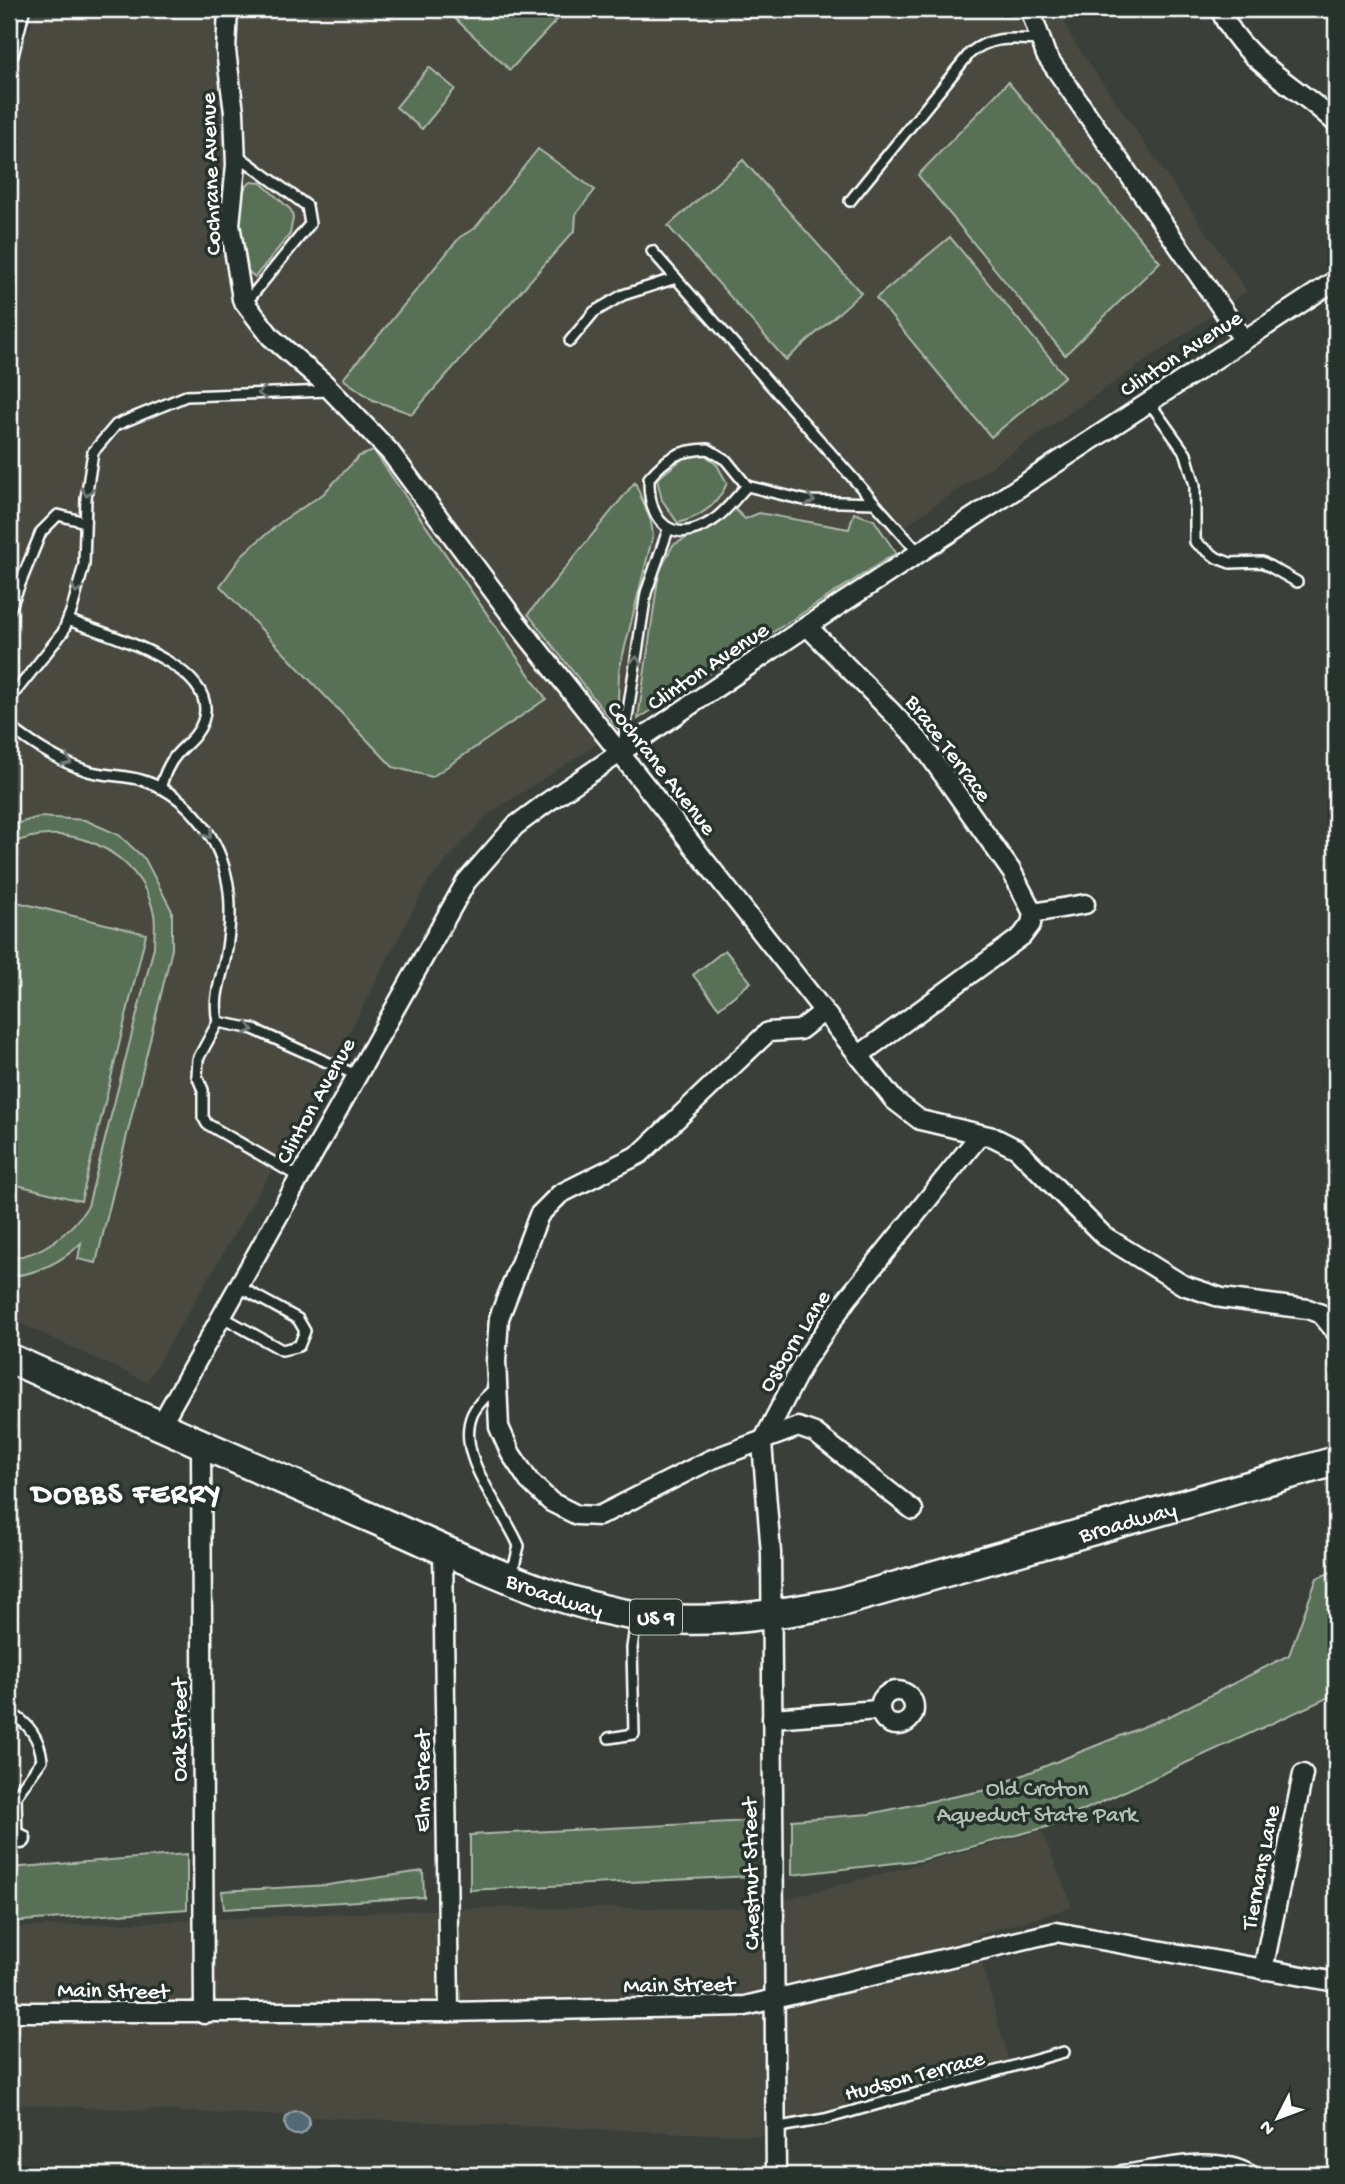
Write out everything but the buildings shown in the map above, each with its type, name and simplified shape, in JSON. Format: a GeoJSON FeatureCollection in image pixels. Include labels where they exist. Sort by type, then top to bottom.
{"type":"FeatureCollection","features":[{"type":"Feature","properties":{"kind":"main road","name":"Broadway"},"geometry":{"type":"LineString","coordinates":[[9,1358],[201,1445],[506,1576],[588,1606],[636,1615],[714,1619],[770,1614],[837,1603],[915,1583],[1236,1487],[1336,1462]]}},
{"type":"Feature","properties":{"kind":"street"},"geometry":{"type":"LineString","coordinates":[[9,53],[20,9]]}},
{"type":"Feature","properties":{"kind":"street","name":"Cochrane Avenue"},"geometry":{"type":"LineString","coordinates":[[228,9],[226,51],[235,154],[230,224],[242,299],[271,337],[331,391],[390,453],[517,623],[858,1056],[905,1112],[920,1120],[1004,1141],[1017,1149],[1104,1236],[1183,1285],[1222,1298],[1308,1309],[1321,1314],[1336,1332]]}},
{"type":"Feature","properties":{"kind":"street"},"geometry":{"type":"LineString","coordinates":[[1030,9],[1046,55],[1104,143],[1243,340]]}},
{"type":"Feature","properties":{"kind":"street"},"geometry":{"type":"LineString","coordinates":[[1220,9],[1240,43],[1336,122]]}},
{"type":"Feature","properties":{"kind":"street","name":"Clinton Avenue"},"geometry":{"type":"LineString","coordinates":[[160,1426],[466,882],[491,850],[515,826],[807,626],[1336,279]]}},
{"type":"Feature","properties":{"kind":"street","name":"Brace Terrace"},"geometry":{"type":"LineString","coordinates":[[807,626],[918,739],[1012,872],[1033,913]]}},
{"type":"Feature","properties":{"kind":"street"},"geometry":{"type":"LineString","coordinates":[[858,1056],[1022,936],[1031,925],[1033,913],[1085,904]]}},
{"type":"Feature","properties":{"kind":"street"},"geometry":{"type":"LineString","coordinates":[[824,1012],[800,1030],[768,1032],[640,1154],[560,1194],[539,1214],[499,1318],[499,1427],[511,1454],[529,1481],[551,1502],[577,1515],[599,1516],[710,1461],[799,1427],[815,1433],[913,1510]]}},
{"type":"Feature","properties":{"kind":"street","name":"Osborn Lane"},"geometry":{"type":"LineString","coordinates":[[762,1443],[804,1362],[847,1299],[980,1135]]}},
{"type":"Feature","properties":{"kind":"street"},"geometry":{"type":"LineString","coordinates":[[762,1443],[771,1552],[770,1614]]}},
{"type":"Feature","properties":{"kind":"street","name":"Oak Street"},"geometry":{"type":"LineString","coordinates":[[201,1445],[204,2014]]}},
{"type":"Feature","properties":{"kind":"street","name":"Elm Street"},"geometry":{"type":"LineString","coordinates":[[443,1550],[449,2012]]}},
{"type":"Feature","properties":{"kind":"street","name":"Chestnut Street"},"geometry":{"type":"LineString","coordinates":[[770,1614],[776,2175]]}},
{"type":"Feature","properties":{"kind":"street"},"geometry":{"type":"LineString","coordinates":[[772,1718],[878,1710]]}},
{"type":"Feature","properties":{"kind":"street","name":"Tiernans Lane"},"geometry":{"type":"LineString","coordinates":[[1264,1970],[1303,1774]]}},
{"type":"Feature","properties":{"kind":"street","name":"Main Street"},"geometry":{"type":"LineString","coordinates":[[9,2012],[204,2014],[745,2006],[774,2002],[1056,1932],[1336,1982]]}},
{"type":"Feature","properties":{"kind":"street"},"geometry":{"type":"LineString","coordinates":[[1123,2175],[1214,2164],[1231,2166],[1250,2175]]}},
{"type":"Feature","properties":{"kind":"lane"},"geometry":{"type":"LineString","coordinates":[[850,201],[970,53],[983,43],[999,38],[1041,40]]}},
{"type":"Feature","properties":{"kind":"lane"},"geometry":{"type":"LineString","coordinates":[[235,154],[307,206],[310,224],[246,304]]}},
{"type":"Feature","properties":{"kind":"lane"},"geometry":{"type":"LineString","coordinates":[[652,251],[919,553]]}},
{"type":"Feature","properties":{"kind":"lane"},"geometry":{"type":"LineString","coordinates":[[570,341],[594,312],[623,295],[676,278]]}},
{"type":"Feature","properties":{"kind":"lane"},"geometry":{"type":"LineString","coordinates":[[9,700],[63,632],[68,620],[84,565],[85,522],[93,452],[116,425],[186,396],[331,391]]}},
{"type":"Feature","properties":{"kind":"lane"},"geometry":{"type":"LineString","coordinates":[[1149,402],[1186,454],[1195,485],[1193,530],[1199,547],[1230,563],[1262,562],[1297,582]]}},
{"type":"Feature","properties":{"kind":"lane"},"geometry":{"type":"LineString","coordinates":[[747,486],[713,521],[687,532],[668,530],[656,517],[650,502],[649,478],[662,463],[685,450],[708,449],[726,460],[747,486],[808,500],[874,503]]}},
{"type":"Feature","properties":{"kind":"lane"},"geometry":{"type":"LineString","coordinates":[[9,611],[41,532],[58,515],[85,522]]}},
{"type":"Feature","properties":{"kind":"lane"},"geometry":{"type":"LineString","coordinates":[[622,753],[646,593],[668,530]]}},
{"type":"Feature","properties":{"kind":"lane"},"geometry":{"type":"LineString","coordinates":[[68,620],[167,660],[200,687],[206,711],[203,723],[168,766],[160,788]]}},
{"type":"Feature","properties":{"kind":"lane"},"geometry":{"type":"LineString","coordinates":[[9,726],[36,747],[87,771],[141,780],[171,792],[191,809],[209,833],[226,874],[230,920],[225,961],[215,989],[218,1022],[198,1059],[197,1076],[203,1090],[203,1117],[207,1124],[299,1177]]}},
{"type":"Feature","properties":{"kind":"lane"},"geometry":{"type":"LineString","coordinates":[[218,1022],[253,1029],[356,1075]]}},
{"type":"Feature","properties":{"kind":"lane"},"geometry":{"type":"LineString","coordinates":[[221,1316],[282,1350],[299,1346],[303,1339],[305,1331],[298,1319],[238,1286]]}},
{"type":"Feature","properties":{"kind":"lane"},"geometry":{"type":"LineString","coordinates":[[497,1386],[478,1404],[471,1417],[469,1445],[480,1475],[519,1546],[515,1562],[506,1576]]}},
{"type":"Feature","properties":{"kind":"lane"},"geometry":{"type":"LineString","coordinates":[[609,1738],[634,1734],[632,1647],[636,1615]]}},
{"type":"Feature","properties":{"kind":"lane"},"geometry":{"type":"LineString","coordinates":[[9,1713],[27,1726],[40,1744],[42,1759],[16,1796],[16,1839]]}},
{"type":"Feature","properties":{"kind":"lane","name":"Hudson Terrace"},"geometry":{"type":"LineString","coordinates":[[774,2128],[825,2119],[1064,2052]]}},
{"type":"Feature","properties":{"kind":"shaded area"},"geometry":{"type":"Polygon","coordinates":[[[37,9],[1060,9],[1072,39],[1247,291],[915,519],[633,721],[487,815],[427,883],[318,1092],[147,1382],[9,1318],[9,83],[37,9]]]}},
{"type":"Feature","properties":{"kind":"shaded area"},"geometry":{"type":"Polygon","coordinates":[[[1042,1831],[1072,1907],[974,1936],[1009,2061],[761,2136],[9,2104],[9,1928],[475,1908],[754,1908],[1042,1831]]]}},
{"type":"Feature","properties":{"kind":"green space"},"geometry":{"type":"Polygon","coordinates":[[[445,9],[567,9],[510,70],[445,9]]]}},
{"type":"Feature","properties":{"kind":"green space"},"geometry":{"type":"Polygon","coordinates":[[[429,67],[455,89],[422,129],[396,107],[429,67]]]}},
{"type":"Feature","properties":{"kind":"green space"},"geometry":{"type":"Polygon","coordinates":[[[1008,82],[1160,262],[1065,355],[918,175],[1008,82]]]}},
{"type":"Feature","properties":{"kind":"green space"},"geometry":{"type":"Polygon","coordinates":[[[538,149],[595,190],[576,214],[575,230],[412,414],[373,400],[343,379],[460,237],[475,228],[538,149]]]}},
{"type":"Feature","properties":{"kind":"green space"},"geometry":{"type":"Polygon","coordinates":[[[743,160],[861,293],[786,360],[668,226],[743,160]]]}},
{"type":"Feature","properties":{"kind":"green space"},"geometry":{"type":"Polygon","coordinates":[[[251,182],[261,183],[291,210],[293,218],[290,234],[255,277],[244,268],[237,222],[240,200],[251,182]]]}},
{"type":"Feature","properties":{"kind":"green space"},"geometry":{"type":"Polygon","coordinates":[[[950,237],[1065,376],[991,437],[876,298],[950,237]]]}},
{"type":"Feature","properties":{"kind":"green space"},"geometry":{"type":"Polygon","coordinates":[[[374,451],[546,699],[432,777],[393,767],[220,586],[244,553],[282,521],[323,494],[359,456],[374,451]]]}},
{"type":"Feature","properties":{"kind":"green space"},"geometry":{"type":"Polygon","coordinates":[[[703,453],[717,465],[727,483],[719,498],[708,509],[678,523],[662,500],[657,479],[685,457],[703,453]]]}},
{"type":"Feature","properties":{"kind":"green space"},"geometry":{"type":"Polygon","coordinates":[[[635,482],[651,522],[653,535],[619,671],[617,728],[528,614],[635,482]]]}},
{"type":"Feature","properties":{"kind":"green space"},"geometry":{"type":"Polygon","coordinates":[[[734,508],[745,519],[759,513],[849,529],[854,513],[874,520],[896,553],[638,719],[659,572],[673,545],[706,528],[734,508]]]}},
{"type":"Feature","properties":{"kind":"green space"},"geometry":{"type":"Polygon","coordinates":[[[39,817],[85,820],[119,835],[145,859],[172,911],[172,949],[96,1263],[78,1259],[81,1243],[48,1266],[9,1276],[9,1258],[44,1248],[73,1225],[88,1206],[154,947],[155,918],[146,892],[134,873],[117,857],[98,845],[76,837],[31,837],[9,845],[9,826],[39,817]]]}},
{"type":"Feature","properties":{"kind":"green space"},"geometry":{"type":"Polygon","coordinates":[[[9,900],[146,934],[81,1201],[9,1183],[9,900]]]}},
{"type":"Feature","properties":{"kind":"green space"},"geometry":{"type":"Polygon","coordinates":[[[725,950],[751,982],[719,1008],[693,975],[725,950]]]}},
{"type":"Feature","properties":{"kind":"green space","name":"Old Croton Aqueduct State Park"},"geometry":{"type":"Polygon","coordinates":[[[1336,1570],[1336,1698],[1329,1697],[1047,1827],[921,1860],[792,1875],[792,1820],[869,1814],[986,1790],[1172,1715],[1289,1655],[1317,1578],[1336,1570]]]}},
{"type":"Feature","properties":{"kind":"green space"},"geometry":{"type":"Polygon","coordinates":[[[750,1821],[751,1876],[470,1890],[470,1835],[750,1821]]]}},
{"type":"Feature","properties":{"kind":"green space"},"geometry":{"type":"Polygon","coordinates":[[[187,1854],[187,1909],[9,1922],[9,1868],[187,1854]]]}},
{"type":"Feature","properties":{"kind":"green space"},"geometry":{"type":"Polygon","coordinates":[[[423,1871],[424,1897],[224,1909],[222,1891],[328,1885],[423,1871]]]}},
{"type":"Feature","properties":{"kind":"water"},"geometry":{"type":"Polygon","coordinates":[[[297,2111],[305,2115],[309,2123],[305,2131],[297,2135],[289,2131],[285,2123],[289,2115],[297,2111]]]}},
{"type":"Feature","properties":{"kind":"district","name":"DOBBS FERRY"},"geometry":{"type":"Point","coordinates":[127,1492]}}]}
